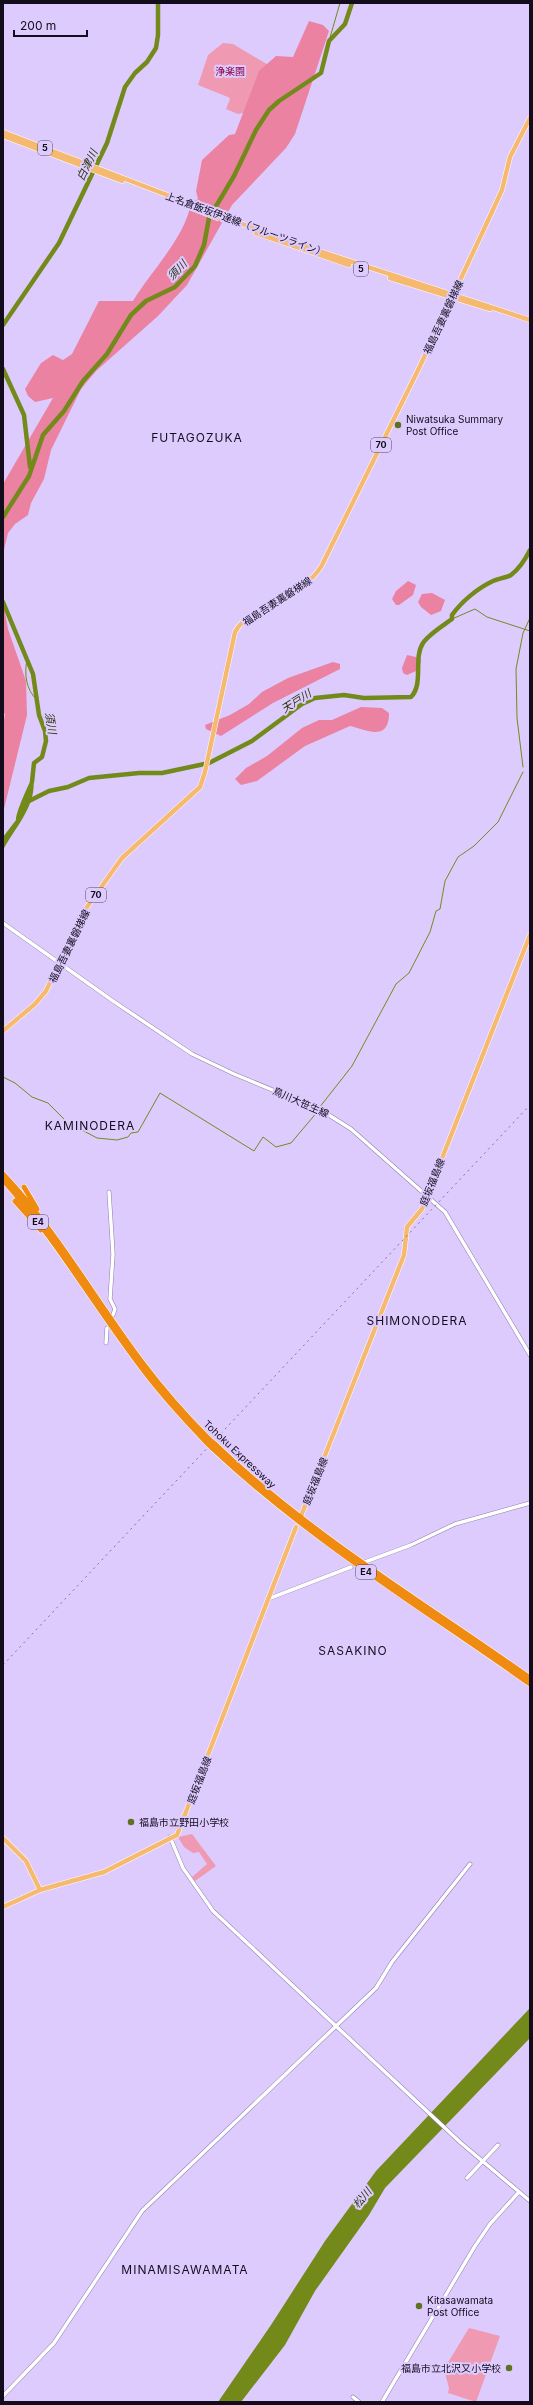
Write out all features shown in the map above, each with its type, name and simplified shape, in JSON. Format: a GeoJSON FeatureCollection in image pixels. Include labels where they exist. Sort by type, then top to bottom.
{"type":"FeatureCollection","features":[{"type":"Feature","properties":{"kind":"highway","name":"Tohoku Expressway"},"geometry":{"type":"LineString","coordinates":[[3,1174],[32,1206],[142,1361],[209,1442]]}},
{"type":"Feature","properties":{"kind":"highway","name":"Tohoku Expressway"},"geometry":{"type":"LineString","coordinates":[[3,1180],[31,1213],[138,1363],[174,1408],[254,1486],[319,1538],[530,1684]]}},
{"type":"Feature","properties":{"kind":"highway"},"geometry":{"type":"LineString","coordinates":[[24,1187],[71,1259]]}},
{"type":"Feature","properties":{"kind":"highway"},"geometry":{"type":"LineString","coordinates":[[16,1202],[70,1266]]}},
{"type":"Feature","properties":{"kind":"highway","name":"Tohoku Expressway"},"geometry":{"type":"LineString","coordinates":[[213,1446],[321,1534],[530,1678]]}},
{"type":"Feature","properties":{"kind":"main road","name":"福島吾妻裏磐梯線"},"geometry":{"type":"LineString","coordinates":[[3,1030],[44,994],[60,964],[82,914],[116,866],[131,849],[196,792],[205,772],[235,632],[245,620],[306,585],[318,572],[499,197],[510,157],[530,118]]}},
{"type":"Feature","properties":{"kind":"main road","name":"上名倉飯坂伊達線（フルーツライン）"},"geometry":{"type":"LineString","coordinates":[[3,132],[87,166]]}},
{"type":"Feature","properties":{"kind":"main road","name":"上名倉飯坂伊達線（フルーツライン）"},"geometry":{"type":"LineString","coordinates":[[3,136],[98,170],[232,222],[279,242],[486,309],[492,309],[530,320]]}},
{"type":"Feature","properties":{"kind":"main road","name":"庭坂福島線"},"geometry":{"type":"LineString","coordinates":[[301,1516],[404,1255],[407,1227],[420,1213],[530,935]]}},
{"type":"Feature","properties":{"kind":"main road","name":"庭坂福島線"},"geometry":{"type":"LineString","coordinates":[[3,1907],[40,1890],[104,1872],[178,1833],[296,1527]]}},
{"type":"Feature","properties":{"kind":"main road"},"geometry":{"type":"LineString","coordinates":[[3,1838],[26,1861],[40,1890]]}},
{"type":"Feature","properties":{"kind":"street","name":"鳥川大笹生線"},"geometry":{"type":"LineString","coordinates":[[3,923],[113,1001],[199,1058],[338,1119],[427,1195],[448,1217],[530,1355]]}},
{"type":"Feature","properties":{"kind":"street"},"geometry":{"type":"LineString","coordinates":[[109,1192],[113,1254],[110,1299],[115,1309],[114,1315]]}},
{"type":"Feature","properties":{"kind":"street"},"geometry":{"type":"LineString","coordinates":[[106,1342],[107,1328]]}},
{"type":"Feature","properties":{"kind":"street"},"geometry":{"type":"LineString","coordinates":[[365,1562],[412,1545],[455,1524],[530,1503]]}},
{"type":"Feature","properties":{"kind":"street"},"geometry":{"type":"LineString","coordinates":[[268,1599],[351,1568]]}},
{"type":"Feature","properties":{"kind":"street"},"geometry":{"type":"LineString","coordinates":[[170,1837],[183,1868],[213,1911],[459,2142],[530,2201]]}},
{"type":"Feature","properties":{"kind":"street"},"geometry":{"type":"LineString","coordinates":[[3,2396],[54,2343],[142,2211],[379,1984],[392,1962],[470,1864]]}},
{"type":"Feature","properties":{"kind":"street"},"geometry":{"type":"LineString","coordinates":[[467,2178],[498,2145]]}},
{"type":"Feature","properties":{"kind":"street"},"geometry":{"type":"LineString","coordinates":[[382,2402],[475,2246],[490,2224],[519,2192]]}},
{"type":"Feature","properties":{"kind":"street"},"geometry":{"type":"LineString","coordinates":[[353,2397],[359,2402]]}},
{"type":"Feature","properties":{"kind":"green space","name":"浄楽園"},"geometry":{"type":"Polygon","coordinates":[[[223,43],[233,44],[270,66],[253,111],[238,114],[226,109],[230,99],[228,97],[198,85],[208,55],[223,43]]]}},
{"type":"Feature","properties":{"kind":"green space"},"geometry":{"type":"Polygon","coordinates":[[[192,1834],[216,1866],[195,1881],[192,1877],[207,1864],[199,1852],[193,1853],[184,1847],[178,1837],[192,1834]]]}},
{"type":"Feature","properties":{"kind":"green space"},"geometry":{"type":"Polygon","coordinates":[[[469,2328],[500,2336],[476,2402],[448,2393],[449,2388],[444,2369],[469,2328]]]}},
{"type":"Feature","properties":{"kind":"shaded area"},"geometry":{"type":"Polygon","coordinates":[[[309,21],[323,25],[329,31],[295,134],[286,148],[232,205],[187,285],[158,316],[96,371],[81,389],[51,450],[44,479],[31,503],[28,515],[15,524],[8,533],[3,554],[3,484],[53,398],[35,402],[28,396],[25,389],[41,363],[53,355],[63,360],[72,354],[99,301],[133,301],[175,241],[188,216],[191,203],[198,199],[196,191],[202,160],[229,135],[235,134],[259,71],[276,56],[293,57],[309,21]]]}},
{"type":"Feature","properties":{"kind":"shaded area"},"geometry":{"type":"Polygon","coordinates":[[[408,581],[416,585],[413,595],[399,605],[396,605],[392,599],[396,591],[408,581]]]}},
{"type":"Feature","properties":{"kind":"shaded area"},"geometry":{"type":"Polygon","coordinates":[[[432,593],[445,600],[441,611],[431,615],[421,607],[418,602],[422,594],[432,593]]]}},
{"type":"Feature","properties":{"kind":"shaded area"},"geometry":{"type":"Polygon","coordinates":[[[3,601],[8,629],[26,681],[27,715],[3,813],[3,727],[5,714],[3,712],[3,601]]]}},
{"type":"Feature","properties":{"kind":"shaded area"},"geometry":{"type":"Polygon","coordinates":[[[407,655],[420,658],[421,662],[416,671],[407,675],[403,673],[402,668],[407,655]]]}},
{"type":"Feature","properties":{"kind":"shaded area"},"geometry":{"type":"Polygon","coordinates":[[[333,662],[340,664],[340,669],[273,703],[221,736],[206,729],[205,725],[230,715],[249,704],[262,692],[288,678],[333,662]]]}},
{"type":"Feature","properties":{"kind":"shaded area"},"geometry":{"type":"Polygon","coordinates":[[[361,707],[382,708],[389,713],[388,722],[385,728],[376,732],[350,726],[305,746],[257,781],[241,785],[235,779],[246,768],[267,756],[302,728],[319,720],[332,720],[361,707]]]}},
{"type":"Feature","properties":{"kind":"water"},"geometry":{"type":"Polygon","coordinates":[[[33,776],[34,786],[29,805],[20,823],[3,850],[3,837],[16,820],[20,805],[33,776]]]}},
{"type":"Feature","properties":{"kind":"water","name":"松川"},"geometry":{"type":"Polygon","coordinates":[[[530,2008],[530,2038],[385,2188],[369,2215],[315,2291],[285,2345],[241,2402],[218,2402],[271,2325],[325,2241],[376,2171],[530,2008]]]}},
{"type":"Feature","properties":{"kind":"waterway","name":"白津川"},"geometry":{"type":"LineString","coordinates":[[3,325],[59,243],[107,143],[125,87],[135,73],[147,62],[156,48],[158,35],[158,3]]}},
{"type":"Feature","properties":{"kind":"waterway"},"geometry":{"type":"LineString","coordinates":[[329,41],[340,3]]}},
{"type":"Feature","properties":{"kind":"waterway","name":"須川"},"geometry":{"type":"LineString","coordinates":[[3,517],[29,476],[43,435],[64,411],[83,381],[107,354],[131,315],[146,301],[175,287],[195,266],[204,245],[209,218],[234,176],[256,130],[269,110],[279,101],[321,73],[329,41],[345,24],[352,3]]}},
{"type":"Feature","properties":{"kind":"waterway","name":"白津川"},"geometry":{"type":"LineString","coordinates":[[3,369],[24,415],[30,467]]}},
{"type":"Feature","properties":{"kind":"waterway","name":"天戸川"},"geometry":{"type":"LineString","coordinates":[[29,801],[49,791],[68,787],[89,778],[139,773],[162,773],[209,763],[252,741],[302,704],[315,698],[344,695],[364,698],[411,697],[415,692],[417,685],[419,656],[423,643],[433,633],[452,619],[452,615],[456,610],[476,591],[493,581],[514,573],[530,550]]}},
{"type":"Feature","properties":{"kind":"waterway","name":"須川"},"geometry":{"type":"LineString","coordinates":[[3,602],[33,674],[39,715],[45,731],[46,741],[42,757],[34,763],[32,782]]}},
{"type":"Feature","properties":{"kind":"waterway"},"geometry":{"type":"LineString","coordinates":[[452,619],[475,609],[487,617],[530,631]]}},
{"type":"Feature","properties":{"kind":"waterway"},"geometry":{"type":"LineString","coordinates":[[523,767],[517,718],[516,669],[523,633],[530,618]]}},
{"type":"Feature","properties":{"kind":"waterway"},"geometry":{"type":"LineString","coordinates":[[27,660],[26,676],[28,687],[30,692],[37,700]]}},
{"type":"Feature","properties":{"kind":"waterway"},"geometry":{"type":"LineString","coordinates":[[319,1108],[352,1066],[396,984],[409,973],[430,932],[436,911],[440,909],[445,881],[458,857],[474,846],[498,822],[523,772]]}},
{"type":"Feature","properties":{"kind":"waterway"},"geometry":{"type":"LineString","coordinates":[[3,1077],[15,1083],[32,1097],[48,1103],[67,1122],[97,1138],[117,1140],[128,1137],[131,1133],[138,1132],[160,1093],[254,1151],[263,1137],[276,1147],[291,1143],[318,1111]]}},
{"type":"Feature","properties":{"kind":"railway"},"geometry":{"type":"LineString","coordinates":[[3,1665],[530,1105]]}},
{"type":"Feature","properties":{"kind":"place","name":"Niwatsuka Summary Post Office"},"geometry":{"type":"Point","coordinates":[398,425]}},
{"type":"Feature","properties":{"kind":"place","name":"福島市立野田小学校"},"geometry":{"type":"Point","coordinates":[131,1822]}},
{"type":"Feature","properties":{"kind":"place","name":"Kitasawamata Post Office"},"geometry":{"type":"Point","coordinates":[419,2306]}},
{"type":"Feature","properties":{"kind":"place","name":"福島市立北沢又小学校"},"geometry":{"type":"Point","coordinates":[509,2368]}},
{"type":"Feature","properties":{"kind":"district","name":"FUTAGOZUKA"},"geometry":{"type":"Point","coordinates":[197,438]}},
{"type":"Feature","properties":{"kind":"district","name":"KAMINODERA"},"geometry":{"type":"Point","coordinates":[90,1126]}},
{"type":"Feature","properties":{"kind":"district","name":"SHIMONODERA"},"geometry":{"type":"Point","coordinates":[417,1321]}},
{"type":"Feature","properties":{"kind":"district","name":"SASAKINO"},"geometry":{"type":"Point","coordinates":[353,1651]}},
{"type":"Feature","properties":{"kind":"district","name":"MINAMISAWAMATA"},"geometry":{"type":"Point","coordinates":[185,2270]}}]}
